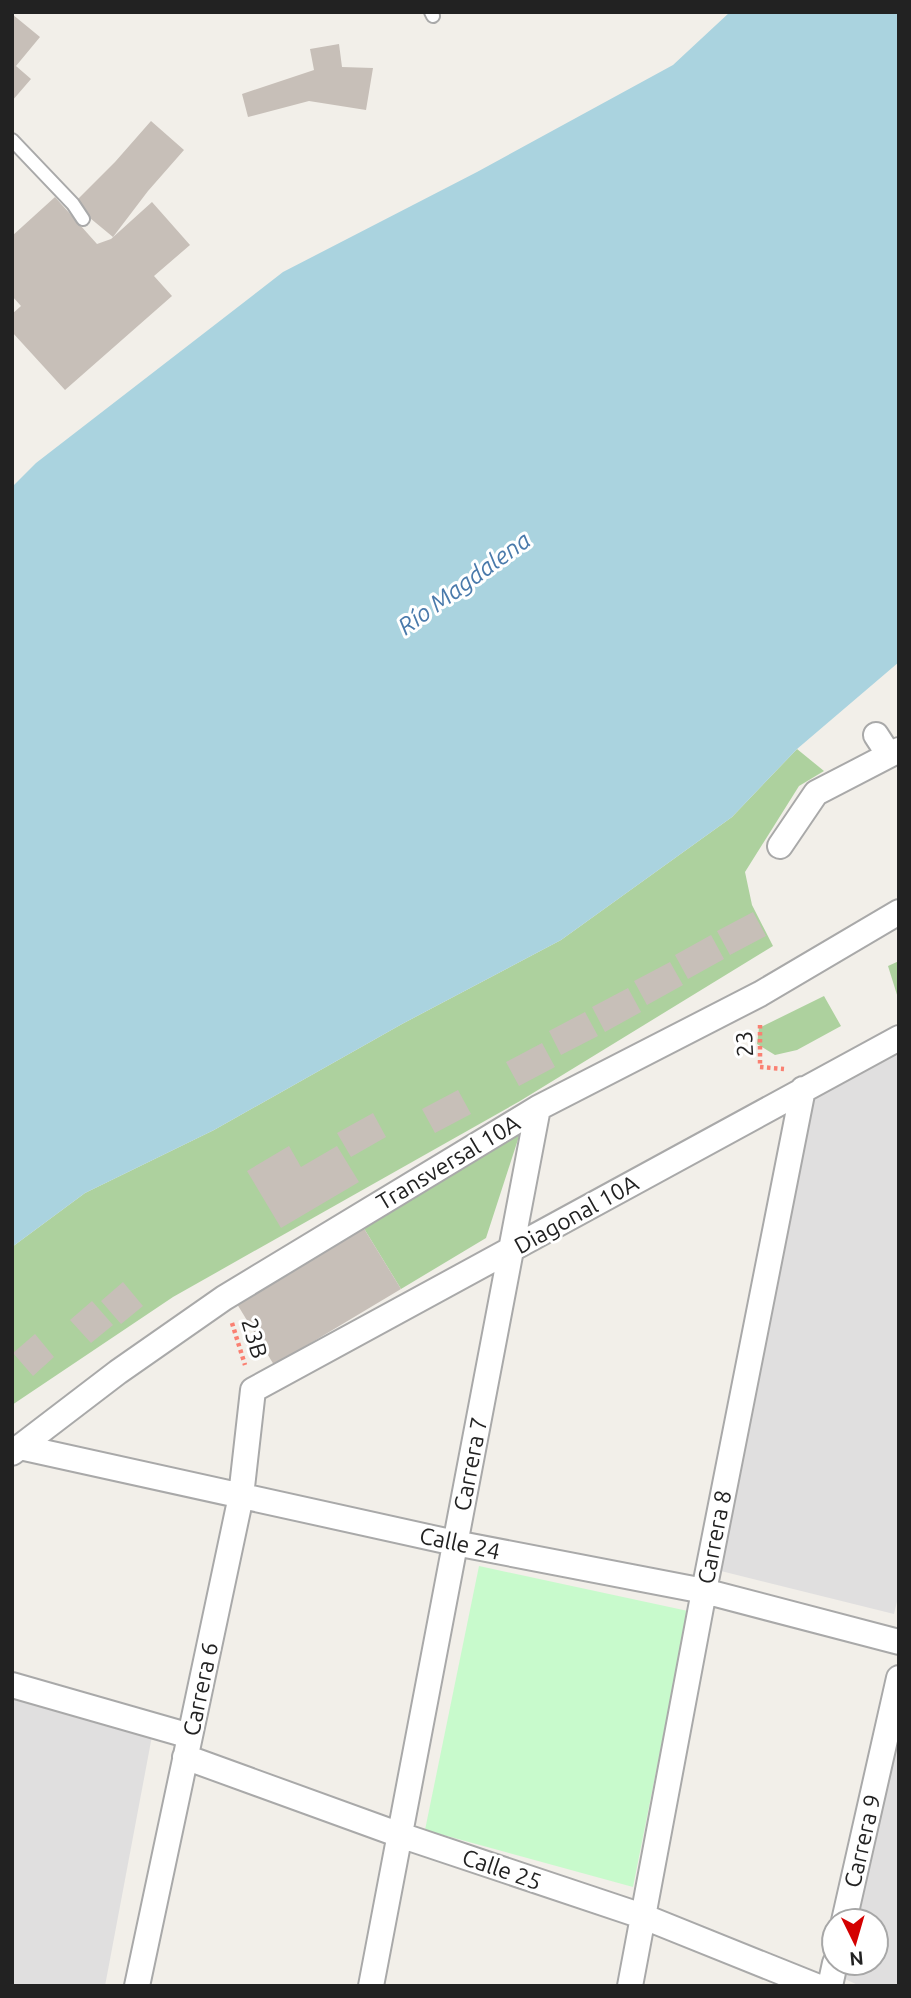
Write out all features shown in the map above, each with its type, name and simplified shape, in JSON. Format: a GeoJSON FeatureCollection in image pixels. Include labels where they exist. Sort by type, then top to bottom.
{"type":"FeatureCollection","features":[{"type":"Feature","properties":{"kind":"street"},"geometry":{"type":"LineString","coordinates":[[780,846],[816,793],[888,747]]}},
{"type":"Feature","properties":{"kind":"street","name":"Transversal 10A"},"geometry":{"type":"LineString","coordinates":[[16,1450],[118,1372],[225,1297],[538,1108],[760,994],[899,912]]}},
{"type":"Feature","properties":{"kind":"street","name":"Diagonal 10A"},"geometry":{"type":"LineString","coordinates":[[253,1390],[899,1038]]}},
{"type":"Feature","properties":{"kind":"street","name":"Carrera 8"},"geometry":{"type":"LineString","coordinates":[[630,1986],[704,1591],[803,1089]]}},
{"type":"Feature","properties":{"kind":"street","name":"Carrera 7"},"geometry":{"type":"LineString","coordinates":[[371,1986],[538,1108]]}},
{"type":"Feature","properties":{"kind":"street","name":"Carrera 6"},"geometry":{"type":"LineString","coordinates":[[136,1986],[241,1496],[253,1390]]}},
{"type":"Feature","properties":{"kind":"street","name":"Calle 24"},"geometry":{"type":"LineString","coordinates":[[16,1450],[455,1543],[704,1591],[899,1642]]}},
{"type":"Feature","properties":{"kind":"street","name":"Carrera 9"},"geometry":{"type":"LineString","coordinates":[[847,1907],[899,1678]]}},
{"type":"Feature","properties":{"kind":"street","name":"Calle 25"},"geometry":{"type":"LineString","coordinates":[[12,1685],[187,1747],[400,1835],[642,1916],[816,1986]]}},
{"type":"Feature","properties":{"kind":"lane"},"geometry":{"type":"LineString","coordinates":[[12,140],[74,204],[83,219]]}},
{"type":"Feature","properties":{"kind":"path","name":"23"},"geometry":{"type":"LineString","coordinates":[[760,994],[760,1067],[830,1075]]}},
{"type":"Feature","properties":{"kind":"path","name":"23B"},"geometry":{"type":"LineString","coordinates":[[225,1297],[253,1390]]}},
{"type":"Feature","properties":{"kind":"shaded area"},"geometry":{"type":"Polygon","coordinates":[[[899,1049],[899,1593],[894,1614],[721,1571],[806,1100],[899,1049]]]}},
{"type":"Feature","properties":{"kind":"shaded area"},"geometry":{"type":"Polygon","coordinates":[[[12,1693],[152,1736],[105,1986],[12,1986],[12,1693]]]}},
{"type":"Feature","properties":{"kind":"shaded area"},"geometry":{"type":"Polygon","coordinates":[[[899,1737],[899,1986],[860,1986],[845,1979],[890,1977],[890,1907],[861,1907],[899,1737]]]}},
{"type":"Feature","properties":{"kind":"green space"},"geometry":{"type":"Polygon","coordinates":[[[797,749],[824,771],[799,786],[745,872],[752,905],[773,946],[520,1101],[173,1297],[12,1405],[12,1247],[85,1193],[214,1130],[402,1024],[561,940],[732,817],[797,749]]]}},
{"type":"Feature","properties":{"kind":"green space"},"geometry":{"type":"Polygon","coordinates":[[[899,961],[899,998],[898,998],[888,966],[899,961]]]}},
{"type":"Feature","properties":{"kind":"green space"},"geometry":{"type":"Polygon","coordinates":[[[824,996],[841,1026],[797,1050],[775,1055],[757,1044],[759,1028],[824,996]]]}},
{"type":"Feature","properties":{"kind":"green space"},"geometry":{"type":"Polygon","coordinates":[[[523,1124],[486,1238],[401,1289],[360,1222],[523,1124]]]}},
{"type":"Feature","properties":{"kind":"green space"},"geometry":{"type":"Polygon","coordinates":[[[479,1566],[688,1611],[633,1887],[425,1830],[479,1566]]]}},
{"type":"Feature","properties":{"kind":"water","name":"Río Magdalena"},"geometry":{"type":"Polygon","coordinates":[[[730,12],[899,12],[899,662],[797,749],[732,817],[561,940],[402,1024],[214,1130],[85,1193],[12,1247],[12,487],[36,463],[283,272],[477,172],[673,65],[730,12]]]}},
{"type":"Feature","properties":{"kind":"building"},"geometry":{"type":"Polygon","coordinates":[[[12,14],[40,37],[16,66],[31,79],[12,101],[12,14]]]}},
{"type":"Feature","properties":{"kind":"building"},"geometry":{"type":"Polygon","coordinates":[[[339,44],[342,67],[373,68],[366,110],[309,101],[248,117],[242,94],[314,70],[310,49],[339,44]]]}},
{"type":"Feature","properties":{"kind":"building"},"geometry":{"type":"Polygon","coordinates":[[[151,121],[184,150],[113,237],[73,204],[151,121]]]}},
{"type":"Feature","properties":{"kind":"building"},"geometry":{"type":"Polygon","coordinates":[[[55,197],[97,244],[111,239],[152,202],[190,245],[154,276],[172,296],[65,390],[12,332],[12,314],[21,306],[12,296],[12,236],[55,197]]]}},
{"type":"Feature","properties":{"kind":"building"},"geometry":{"type":"Polygon","coordinates":[[[753,912],[766,936],[730,955],[717,931],[753,912]]]}},
{"type":"Feature","properties":{"kind":"building"},"geometry":{"type":"Polygon","coordinates":[[[711,935],[724,959],[688,979],[675,955],[711,935]]]}},
{"type":"Feature","properties":{"kind":"building"},"geometry":{"type":"Polygon","coordinates":[[[670,962],[683,985],[647,1005],[634,981],[670,962]]]}},
{"type":"Feature","properties":{"kind":"building"},"geometry":{"type":"Polygon","coordinates":[[[628,988],[641,1012],[605,1032],[592,1007],[628,988]]]}},
{"type":"Feature","properties":{"kind":"building"},"geometry":{"type":"Polygon","coordinates":[[[585,1012],[598,1036],[561,1055],[549,1031],[585,1012]]]}},
{"type":"Feature","properties":{"kind":"building"},"geometry":{"type":"Polygon","coordinates":[[[542,1043],[555,1067],[519,1086],[506,1062],[542,1043]]]}},
{"type":"Feature","properties":{"kind":"building"},"geometry":{"type":"Polygon","coordinates":[[[458,1090],[471,1114],[435,1133],[422,1109],[458,1090]]]}},
{"type":"Feature","properties":{"kind":"building"},"geometry":{"type":"Polygon","coordinates":[[[373,1113],[386,1137],[351,1157],[337,1133],[373,1113]]]}},
{"type":"Feature","properties":{"kind":"building"},"geometry":{"type":"Polygon","coordinates":[[[289,1146],[301,1167],[337,1146],[359,1182],[281,1228],[247,1171],[289,1146]]]}},
{"type":"Feature","properties":{"kind":"building"},"geometry":{"type":"Polygon","coordinates":[[[360,1222],[401,1289],[274,1365],[234,1299],[360,1222]]]}},
{"type":"Feature","properties":{"kind":"building"},"geometry":{"type":"Polygon","coordinates":[[[123,1282],[143,1306],[121,1324],[101,1301],[123,1282]]]}},
{"type":"Feature","properties":{"kind":"building"},"geometry":{"type":"Polygon","coordinates":[[[92,1301],[113,1325],[91,1343],[70,1320],[92,1301]]]}},
{"type":"Feature","properties":{"kind":"building"},"geometry":{"type":"Polygon","coordinates":[[[35,1334],[54,1357],[33,1376],[13,1353],[35,1334]]]}}]}
